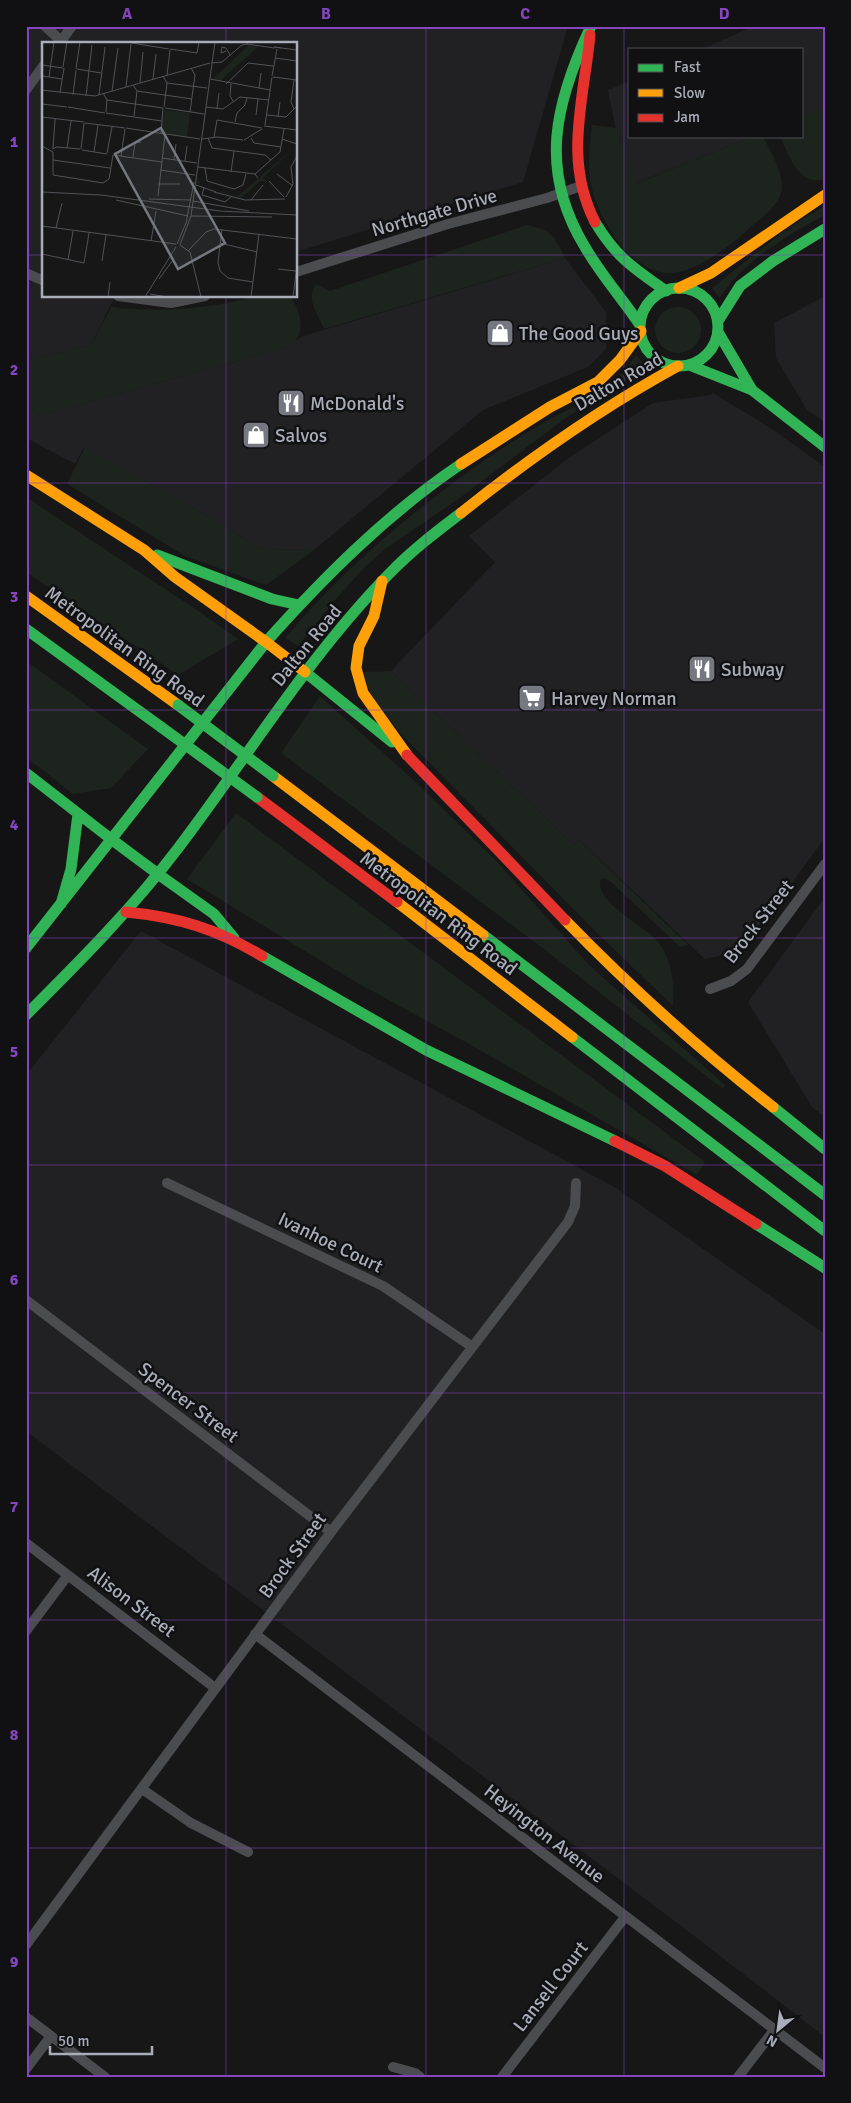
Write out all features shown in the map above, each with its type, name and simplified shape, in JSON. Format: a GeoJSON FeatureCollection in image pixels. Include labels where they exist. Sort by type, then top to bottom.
{"type":"FeatureCollection","features":[{"type":"Feature","properties":{"kind":"main road"},"geometry":{"type":"LineString","coordinates":[[591,26],[578,137],[577,162],[581,186],[606,241],[633,269],[666,291]]}},
{"type":"Feature","properties":{"kind":"main road"},"geometry":{"type":"LineString","coordinates":[[591,26],[577,56],[559,122],[555,158],[563,193],[575,230],[585,248],[640,328],[645,346],[656,358],[684,365],[752,390],[825,447]]}},
{"type":"Feature","properties":{"kind":"main road"},"geometry":{"type":"LineString","coordinates":[[640,328],[648,304],[666,291],[678,288],[711,273],[825,195]]}},
{"type":"Feature","properties":{"kind":"main road"},"geometry":{"type":"LineString","coordinates":[[684,365],[709,353],[718,326],[740,286],[773,261],[825,230]]}},
{"type":"Feature","properties":{"kind":"main road"},"geometry":{"type":"LineString","coordinates":[[678,288],[694,291],[707,300],[718,326],[752,390]]}},
{"type":"Feature","properties":{"kind":"main road","name":"Dalton Road"},"geometry":{"type":"LineString","coordinates":[[26,948],[266,642],[299,605],[354,550],[449,472],[525,421],[598,382],[620,360],[640,328]]}},
{"type":"Feature","properties":{"kind":"main road","name":"Dalton Road"},"geometry":{"type":"LineString","coordinates":[[26,1015],[126,912],[158,874],[305,672],[382,580],[407,556],[542,449],[638,387],[684,365]]}},
{"type":"Feature","properties":{"kind":"main road"},"geometry":{"type":"LineString","coordinates":[[26,475],[144,550],[175,577],[266,642],[363,721],[403,750]]}},
{"type":"Feature","properties":{"kind":"main road"},"geometry":{"type":"LineString","coordinates":[[144,550],[272,599],[299,605]]}},
{"type":"Feature","properties":{"kind":"main road"},"geometry":{"type":"LineString","coordinates":[[382,580],[374,616],[359,646],[356,668],[363,693],[403,750],[605,961],[729,1073],[825,1149]]}},
{"type":"Feature","properties":{"kind":"main road","name":"Metropolitan Ring Road"},"geometry":{"type":"LineString","coordinates":[[26,596],[273,776],[825,1195]]}},
{"type":"Feature","properties":{"kind":"main road","name":"Metropolitan Ring Road"},"geometry":{"type":"LineString","coordinates":[[26,629],[257,797],[406,909],[825,1231]]}},
{"type":"Feature","properties":{"kind":"main road"},"geometry":{"type":"LineString","coordinates":[[26,773],[158,874],[214,914],[237,941]]}},
{"type":"Feature","properties":{"kind":"main road"},"geometry":{"type":"LineString","coordinates":[[60,904],[71,869],[78,814]]}},
{"type":"Feature","properties":{"kind":"main road"},"geometry":{"type":"LineString","coordinates":[[126,912],[156,915],[196,924],[237,941],[426,1050],[536,1101],[665,1166],[825,1268]]}},
{"type":"Feature","properties":{"kind":"street"},"geometry":{"type":"LineString","coordinates":[[45,26],[60,42],[72,26]]}},
{"type":"Feature","properties":{"kind":"street"},"geometry":{"type":"LineString","coordinates":[[26,90],[42,69]]}},
{"type":"Feature","properties":{"kind":"street","name":"Northgate Drive"},"geometry":{"type":"LineString","coordinates":[[298,271],[448,224],[563,193],[581,186]]}},
{"type":"Feature","properties":{"kind":"street"},"geometry":{"type":"LineString","coordinates":[[26,273],[42,280]]}},
{"type":"Feature","properties":{"kind":"street"},"geometry":{"type":"LineString","coordinates":[[133,298],[171,303],[195,298]]}},
{"type":"Feature","properties":{"kind":"street","name":"Brock Street"},"geometry":{"type":"LineString","coordinates":[[710,989],[731,981],[747,969],[825,864]]}},
{"type":"Feature","properties":{"kind":"street","name":"Ivanhoe Court"},"geometry":{"type":"LineString","coordinates":[[167,1183],[383,1286],[472,1346]]}},
{"type":"Feature","properties":{"kind":"street","name":"Brock Street"},"geometry":{"type":"LineString","coordinates":[[26,1945],[330,1532],[568,1222],[575,1206],[576,1183]]}},
{"type":"Feature","properties":{"kind":"street","name":"Spencer Street"},"geometry":{"type":"LineString","coordinates":[[26,1300],[330,1532]]}},
{"type":"Feature","properties":{"kind":"street","name":"Alison Street"},"geometry":{"type":"LineString","coordinates":[[26,1543],[215,1688]]}},
{"type":"Feature","properties":{"kind":"street"},"geometry":{"type":"LineString","coordinates":[[26,1631],[68,1575]]}},
{"type":"Feature","properties":{"kind":"street","name":"Heyington Avenue"},"geometry":{"type":"LineString","coordinates":[[255,1634],[625,1917],[825,2067]]}},
{"type":"Feature","properties":{"kind":"street"},"geometry":{"type":"LineString","coordinates":[[142,1789],[191,1823],[248,1852]]}},
{"type":"Feature","properties":{"kind":"street","name":"Lansell Court"},"geometry":{"type":"LineString","coordinates":[[502,2077],[625,1917]]}},
{"type":"Feature","properties":{"kind":"street"},"geometry":{"type":"LineString","coordinates":[[26,2018],[105,2077]]}},
{"type":"Feature","properties":{"kind":"street"},"geometry":{"type":"LineString","coordinates":[[738,2077],[775,2029]]}},
{"type":"Feature","properties":{"kind":"street"},"geometry":{"type":"LineString","coordinates":[[26,2069],[51,2036]]}},
{"type":"Feature","properties":{"kind":"street"},"geometry":{"type":"LineString","coordinates":[[393,2067],[415,2073],[420,2077]]}},
{"type":"Feature","properties":{"kind":"shaded area"},"geometry":{"type":"Polygon","coordinates":[[[26,26],[568,26],[523,182],[298,251],[298,42],[42,42],[42,298],[114,298],[91,345],[26,361],[26,26]]]}},
{"type":"Feature","properties":{"kind":"shaded area"},"geometry":{"type":"Polygon","coordinates":[[[754,26],[825,26],[825,109],[804,116],[804,48],[705,48],[754,26]]]}},
{"type":"Feature","properties":{"kind":"shaded area"},"geometry":{"type":"Polygon","coordinates":[[[628,82],[628,138],[749,138],[636,183],[615,125],[608,90],[628,82]]]}},
{"type":"Feature","properties":{"kind":"shaded area"},"geometry":{"type":"Polygon","coordinates":[[[825,107],[825,179],[816,180],[801,174],[791,160],[781,138],[804,138],[804,116],[825,107]]]}},
{"type":"Feature","properties":{"kind":"shaded area"},"geometry":{"type":"Polygon","coordinates":[[[592,125],[616,128],[637,183],[749,138],[764,138],[779,171],[782,186],[781,193],[779,199],[766,214],[729,245],[710,258],[679,272],[656,271],[642,264],[630,254],[618,242],[609,228],[601,213],[591,185],[589,155],[592,125]]]}},
{"type":"Feature","properties":{"kind":"shaded area"},"geometry":{"type":"Polygon","coordinates":[[[825,206],[825,215],[782,240],[753,261],[729,285],[720,298],[712,288],[781,234],[825,206]]]}},
{"type":"Feature","properties":{"kind":"shaded area"},"geometry":{"type":"Polygon","coordinates":[[[527,225],[542,229],[552,235],[565,258],[324,329],[316,312],[312,295],[316,284],[330,291],[527,225]]]}},
{"type":"Feature","properties":{"kind":"shaded area"},"geometry":{"type":"Polygon","coordinates":[[[565,258],[606,312],[606,349],[588,367],[483,410],[314,550],[264,549],[253,545],[229,528],[84,447],[75,464],[26,438],[26,419],[288,347],[300,337],[565,258]]]}},
{"type":"Feature","properties":{"kind":"shaded area"},"geometry":{"type":"Polygon","coordinates":[[[825,296],[825,422],[807,410],[776,358],[774,323],[825,296]]]}},
{"type":"Feature","properties":{"kind":"shaded area"},"geometry":{"type":"Polygon","coordinates":[[[248,298],[291,298],[300,317],[301,324],[298,337],[288,347],[26,419],[26,361],[91,345],[111,307],[166,310],[202,307],[248,298]]]}},
{"type":"Feature","properties":{"kind":"shaded area"},"geometry":{"type":"Polygon","coordinates":[[[678,307],[691,311],[697,317],[701,330],[697,343],[691,349],[678,353],[665,349],[659,343],[655,330],[659,317],[665,311],[678,307]]]}},
{"type":"Feature","properties":{"kind":"shaded area"},"geometry":{"type":"Polygon","coordinates":[[[636,355],[647,367],[645,371],[567,417],[461,497],[385,549],[363,569],[336,599],[298,646],[285,638],[331,587],[381,541],[434,497],[489,457],[534,428],[598,393],[628,367],[636,355]]]}},
{"type":"Feature","properties":{"kind":"shaded area"},"geometry":{"type":"Polygon","coordinates":[[[713,393],[772,429],[825,467],[825,838],[741,951],[705,959],[579,840],[574,845],[391,671],[495,562],[469,536],[570,457],[653,403],[711,395],[713,393]]]}},
{"type":"Feature","properties":{"kind":"shaded area"},"geometry":{"type":"Polygon","coordinates":[[[85,447],[229,528],[253,545],[264,549],[314,550],[266,585],[185,556],[67,484],[85,447]]]}},
{"type":"Feature","properties":{"kind":"shaded area"},"geometry":{"type":"Polygon","coordinates":[[[26,497],[238,639],[178,675],[26,572],[26,497]]]}},
{"type":"Feature","properties":{"kind":"shaded area"},"geometry":{"type":"Polygon","coordinates":[[[26,661],[148,749],[111,788],[73,794],[26,757],[26,661]]]}},
{"type":"Feature","properties":{"kind":"shaded area"},"geometry":{"type":"Polygon","coordinates":[[[391,671],[574,845],[579,840],[688,945],[680,947],[610,881],[603,878],[600,881],[607,899],[615,908],[646,931],[661,946],[668,960],[672,975],[673,1006],[595,931],[404,737],[372,697],[363,672],[391,671]]]}},
{"type":"Feature","properties":{"kind":"shaded area"},"geometry":{"type":"Polygon","coordinates":[[[320,696],[419,785],[497,862],[590,966],[725,1085],[723,1089],[540,946],[281,753],[320,696]]]}},
{"type":"Feature","properties":{"kind":"shaded area"},"geometry":{"type":"Polygon","coordinates":[[[236,813],[705,1162],[697,1175],[471,1045],[354,981],[187,879],[236,813]]]}},
{"type":"Feature","properties":{"kind":"shaded area"},"geometry":{"type":"Polygon","coordinates":[[[825,897],[825,1117],[812,1107],[748,1002],[825,897]]]}},
{"type":"Feature","properties":{"kind":"shaded area"},"geometry":{"type":"Polygon","coordinates":[[[141,931],[616,1188],[825,1334],[825,2037],[26,1431],[26,1075],[141,931]]]}},
{"type":"Feature","properties":{"kind":"traffic: fast"},"geometry":{"type":"LineString","coordinates":[[591,26],[578,54],[561,109],[557,136],[557,164],[561,191],[570,219],[585,247],[640,325]]}},
{"type":"Feature","properties":{"kind":"traffic: fast"},"geometry":{"type":"LineString","coordinates":[[595,222],[610,244],[626,261],[666,291]]}},
{"type":"Feature","properties":{"kind":"traffic: fast"},"geometry":{"type":"LineString","coordinates":[[718,321],[740,286],[773,261],[825,229]]}},
{"type":"Feature","properties":{"kind":"traffic: fast"},"geometry":{"type":"LineString","coordinates":[[679,288],[694,291],[711,305],[715,312],[718,327],[715,342],[701,359],[694,363],[679,366],[664,363],[647,349],[643,342],[640,327],[643,312],[657,295],[664,291],[679,288]]}},
{"type":"Feature","properties":{"kind":"traffic: fast"},"geometry":{"type":"LineString","coordinates":[[718,332],[752,390]]}},
{"type":"Feature","properties":{"kind":"traffic: fast"},"geometry":{"type":"LineString","coordinates":[[689,365],[752,390],[825,447]]}},
{"type":"Feature","properties":{"kind":"traffic: fast"},"geometry":{"type":"LineString","coordinates":[[26,948],[266,642],[358,547],[408,503],[461,464]]}},
{"type":"Feature","properties":{"kind":"traffic: fast"},"geometry":{"type":"LineString","coordinates":[[26,1015],[106,934],[161,870],[205,813],[280,707],[332,638],[406,557],[461,513]]}},
{"type":"Feature","properties":{"kind":"traffic: fast"},"geometry":{"type":"LineString","coordinates":[[157,555],[272,599],[299,605]]}},
{"type":"Feature","properties":{"kind":"traffic: fast"},"geometry":{"type":"LineString","coordinates":[[26,629],[161,727]]}},
{"type":"Feature","properties":{"kind":"traffic: fast"},"geometry":{"type":"LineString","coordinates":[[305,672],[392,742]]}},
{"type":"Feature","properties":{"kind":"traffic: fast"},"geometry":{"type":"LineString","coordinates":[[178,705],[273,776]]}},
{"type":"Feature","properties":{"kind":"traffic: fast"},"geometry":{"type":"LineString","coordinates":[[161,727],[257,797]]}},
{"type":"Feature","properties":{"kind":"traffic: fast"},"geometry":{"type":"LineString","coordinates":[[26,773],[111,839]]}},
{"type":"Feature","properties":{"kind":"traffic: fast"},"geometry":{"type":"LineString","coordinates":[[61,904],[71,869],[78,814]]}},
{"type":"Feature","properties":{"kind":"traffic: fast"},"geometry":{"type":"LineString","coordinates":[[111,839],[158,874]]}},
{"type":"Feature","properties":{"kind":"traffic: fast"},"geometry":{"type":"LineString","coordinates":[[158,874],[214,914],[234,938]]}},
{"type":"Feature","properties":{"kind":"traffic: fast"},"geometry":{"type":"LineString","coordinates":[[483,935],[825,1195]]}},
{"type":"Feature","properties":{"kind":"traffic: fast"},"geometry":{"type":"LineString","coordinates":[[262,956],[426,1050],[615,1141]]}},
{"type":"Feature","properties":{"kind":"traffic: fast"},"geometry":{"type":"LineString","coordinates":[[572,1037],[825,1231]]}},
{"type":"Feature","properties":{"kind":"traffic: fast"},"geometry":{"type":"LineString","coordinates":[[773,1107],[825,1149]]}},
{"type":"Feature","properties":{"kind":"traffic: fast"},"geometry":{"type":"LineString","coordinates":[[756,1224],[825,1268]]}},
{"type":"Feature","properties":{"kind":"traffic: slow"},"geometry":{"type":"LineString","coordinates":[[679,288],[711,273],[825,195]]}},
{"type":"Feature","properties":{"kind":"traffic: slow"},"geometry":{"type":"LineString","coordinates":[[461,464],[550,407],[598,382],[620,360],[641,331]]}},
{"type":"Feature","properties":{"kind":"traffic: slow"},"geometry":{"type":"LineString","coordinates":[[461,513],[513,473],[594,416],[678,366]]}},
{"type":"Feature","properties":{"kind":"traffic: slow"},"geometry":{"type":"LineString","coordinates":[[26,475],[144,550],[175,577],[266,642]]}},
{"type":"Feature","properties":{"kind":"traffic: slow"},"geometry":{"type":"LineString","coordinates":[[382,581],[374,616],[359,646],[356,668],[363,693],[407,755]]}},
{"type":"Feature","properties":{"kind":"traffic: slow"},"geometry":{"type":"LineString","coordinates":[[26,596],[178,705]]}},
{"type":"Feature","properties":{"kind":"traffic: slow"},"geometry":{"type":"LineString","coordinates":[[266,642],[305,672]]}},
{"type":"Feature","properties":{"kind":"traffic: slow"},"geometry":{"type":"LineString","coordinates":[[273,776],[483,935]]}},
{"type":"Feature","properties":{"kind":"traffic: slow"},"geometry":{"type":"LineString","coordinates":[[397,902],[572,1037]]}},
{"type":"Feature","properties":{"kind":"traffic: slow"},"geometry":{"type":"LineString","coordinates":[[565,920],[666,1017],[773,1107]]}},
{"type":"Feature","properties":{"kind":"traffic: jam"},"geometry":{"type":"LineString","coordinates":[[590,35],[578,129],[578,152],[585,199],[595,222]]}},
{"type":"Feature","properties":{"kind":"traffic: jam"},"geometry":{"type":"LineString","coordinates":[[407,755],[565,920]]}},
{"type":"Feature","properties":{"kind":"traffic: jam"},"geometry":{"type":"LineString","coordinates":[[257,797],[397,902]]}},
{"type":"Feature","properties":{"kind":"traffic: jam"},"geometry":{"type":"LineString","coordinates":[[126,912],[163,917],[197,926],[229,938],[262,956]]}},
{"type":"Feature","properties":{"kind":"traffic: jam"},"geometry":{"type":"LineString","coordinates":[[615,1141],[665,1166],[756,1224]]}},
{"type":"Feature","properties":{"kind":"place","name":"The Good Guys"},"geometry":{"type":"Point","coordinates":[500,333]}},
{"type":"Feature","properties":{"kind":"place","name":"McDonald's"},"geometry":{"type":"Point","coordinates":[291,403]}},
{"type":"Feature","properties":{"kind":"place","name":"Salvos"},"geometry":{"type":"Point","coordinates":[256,435]}},
{"type":"Feature","properties":{"kind":"place","name":"Subway"},"geometry":{"type":"Point","coordinates":[702,669]}},
{"type":"Feature","properties":{"kind":"place","name":"Harvey Norman"},"geometry":{"type":"Point","coordinates":[532,698]}}]}
